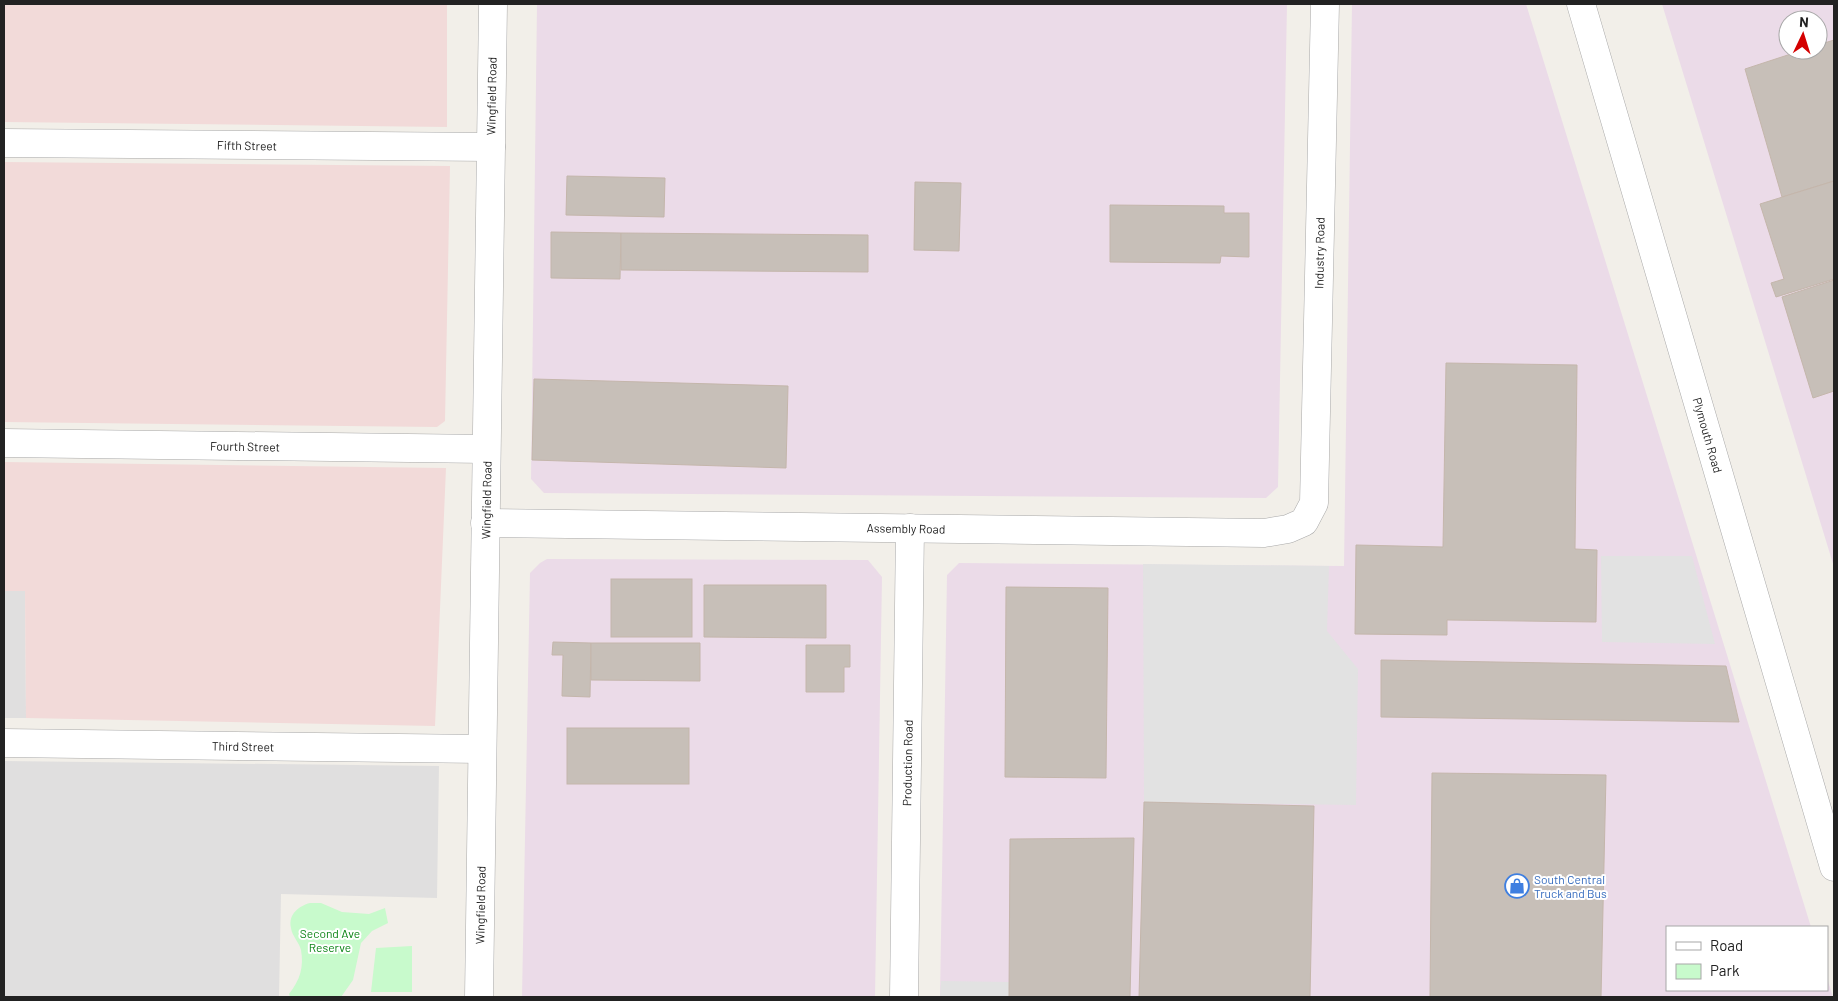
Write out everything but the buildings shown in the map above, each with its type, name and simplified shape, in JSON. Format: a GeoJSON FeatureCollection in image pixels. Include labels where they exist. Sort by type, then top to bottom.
{"type":"FeatureCollection","features":[{"type":"Feature","properties":{"kind":"street","name":"Wingfield Road"},"geometry":{"type":"LineString","coordinates":[[479,997],[493,4]]}},
{"type":"Feature","properties":{"kind":"street","name":"Industry Road"},"geometry":{"type":"LineString","coordinates":[[1314,503],[1325,4]]}},
{"type":"Feature","properties":{"kind":"street","name":"Plymouth Road"},"geometry":{"type":"LineString","coordinates":[[1581,4],[1834,867]]}},
{"type":"Feature","properties":{"kind":"street","name":"Fifth Street"},"geometry":{"type":"LineString","coordinates":[[4,143],[491,147]]}},
{"type":"Feature","properties":{"kind":"street","name":"Fourth Street"},"geometry":{"type":"LineString","coordinates":[[4,442],[486,449]]}},
{"type":"Feature","properties":{"kind":"street","name":"Assembly Road"},"geometry":{"type":"LineString","coordinates":[[485,523],[1264,533],[1288,529],[1304,522],[1314,503]]}},
{"type":"Feature","properties":{"kind":"street","name":"Production Road"},"geometry":{"type":"LineString","coordinates":[[904,997],[910,528]]}},
{"type":"Feature","properties":{"kind":"street","name":"Third Street"},"geometry":{"type":"LineString","coordinates":[[4,743],[482,749]]}},
{"type":"Feature","properties":{"kind":"shaded area"},"geometry":{"type":"Polygon","coordinates":[[[4,4],[447,4],[447,127],[4,122],[4,4]]]}},
{"type":"Feature","properties":{"kind":"shaded area"},"geometry":{"type":"Polygon","coordinates":[[[537,4],[1287,4],[1278,487],[1266,498],[544,493],[531,479],[537,4]]]}},
{"type":"Feature","properties":{"kind":"shaded area"},"geometry":{"type":"Polygon","coordinates":[[[1352,4],[1526,4],[1811,926],[1666,926],[1666,991],[1828,991],[1828,981],[1833,997],[940,997],[947,575],[959,563],[1344,566],[1352,4]]]}},
{"type":"Feature","properties":{"kind":"shaded area"},"geometry":{"type":"Polygon","coordinates":[[[1662,4],[1834,4],[1834,567],[1662,4]]]}},
{"type":"Feature","properties":{"kind":"shaded area"},"geometry":{"type":"Polygon","coordinates":[[[4,162],[450,166],[445,421],[437,427],[4,422],[4,162]]]}},
{"type":"Feature","properties":{"kind":"shaded area"},"geometry":{"type":"Polygon","coordinates":[[[4,462],[446,468],[435,726],[26,718],[25,591],[4,591],[4,462]]]}},
{"type":"Feature","properties":{"kind":"shaded area"},"geometry":{"type":"Polygon","coordinates":[[[1601,556],[1692,556],[1715,644],[1602,642],[1601,556]]]}},
{"type":"Feature","properties":{"kind":"shaded area"},"geometry":{"type":"Polygon","coordinates":[[[547,559],[868,560],[882,577],[875,997],[522,997],[530,573],[547,559]]]}},
{"type":"Feature","properties":{"kind":"shaded area"},"geometry":{"type":"Polygon","coordinates":[[[1143,564],[1329,566],[1327,631],[1358,669],[1356,805],[1144,802],[1143,564]]]}},
{"type":"Feature","properties":{"kind":"shaded area"},"geometry":{"type":"Polygon","coordinates":[[[4,591],[25,591],[26,718],[4,718],[4,591]]]}},
{"type":"Feature","properties":{"kind":"shaded area"},"geometry":{"type":"Polygon","coordinates":[[[4,761],[439,766],[437,898],[281,894],[279,997],[4,997],[4,761]]]}},
{"type":"Feature","properties":{"kind":"shaded area"},"geometry":{"type":"Polygon","coordinates":[[[941,981],[1009,982],[1009,997],[940,997],[941,981]]]}},
{"type":"Feature","properties":{"kind":"green space","name":"Second Ave Reserve"},"geometry":{"type":"Polygon","coordinates":[[[310,903],[321,903],[342,912],[369,914],[385,908],[388,923],[372,931],[361,943],[353,980],[341,997],[290,997],[289,994],[296,984],[302,962],[301,950],[292,931],[291,919],[295,911],[310,903]]]}},
{"type":"Feature","properties":{"kind":"green space"},"geometry":{"type":"Polygon","coordinates":[[[412,946],[412,992],[371,992],[376,948],[412,946]]]}},
{"type":"Feature","properties":{"kind":"place","name":"South Central Truck and Bus"},"geometry":{"type":"Point","coordinates":[1517,886]}}]}
